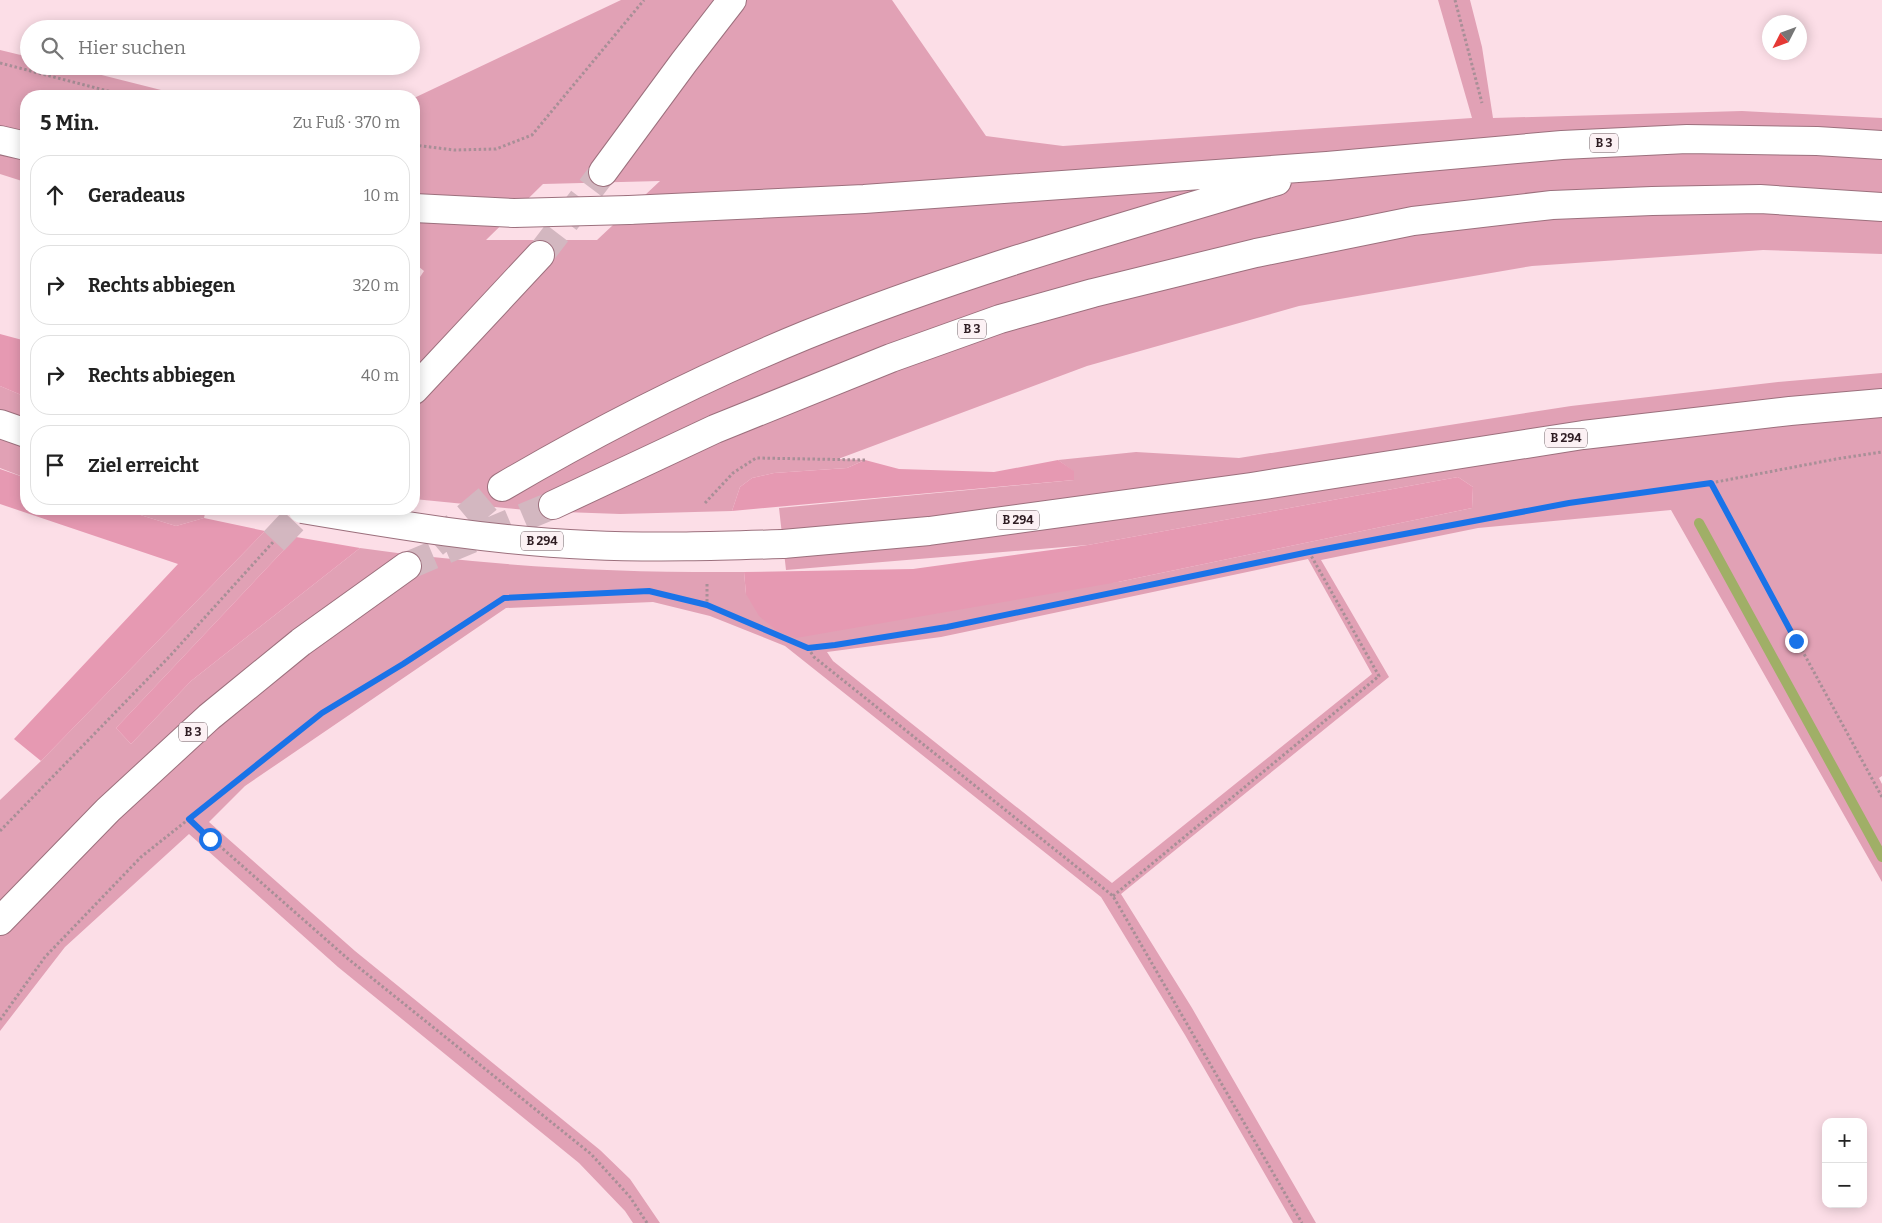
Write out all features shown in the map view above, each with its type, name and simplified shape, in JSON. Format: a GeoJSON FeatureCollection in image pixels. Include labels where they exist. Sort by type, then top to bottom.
{"type":"FeatureCollection","features":[{"type":"Feature","properties":{"kind":"main road"},"geometry":{"type":"LineString","coordinates":[[603,172],[732,0]]}},
{"type":"Feature","properties":{"kind":"main road","name":"B 3"},"geometry":{"type":"LineString","coordinates":[[502,487],[577,443],[691,386],[805,335],[974,273],[1327,166],[1562,145],[1687,139],[1817,141],[1882,145]]}},
{"type":"Feature","properties":{"kind":"main road"},"geometry":{"type":"LineString","coordinates":[[0,140],[20,145]]}},
{"type":"Feature","properties":{"kind":"main road"},"geometry":{"type":"LineString","coordinates":[[420,208],[514,213],[629,210],[864,199],[1327,166]]}},
{"type":"Feature","properties":{"kind":"main road","name":"B 3"},"geometry":{"type":"LineString","coordinates":[[553,505],[715,429],[796,395],[955,335],[1000,319],[1093,293],[1256,253],[1413,221],[1552,206],[1652,201],[1760,199],[1882,207]]}},
{"type":"Feature","properties":{"kind":"main road"},"geometry":{"type":"LineString","coordinates":[[420,384],[540,255]]}},
{"type":"Feature","properties":{"kind":"main road","name":"B 294"},"geometry":{"type":"LineString","coordinates":[[341,515],[477,536],[588,545],[719,546],[783,544],[929,532],[1241,488],[1583,435],[1790,411],[1882,403]]}},
{"type":"Feature","properties":{"kind":"main road"},"geometry":{"type":"LineString","coordinates":[[0,424],[20,431]]}},
{"type":"Feature","properties":{"kind":"main road","name":"B 3"},"geometry":{"type":"LineString","coordinates":[[0,921],[108,810],[209,717],[301,642],[406,566]]}},
{"type":"Feature","properties":{"kind":"path"},"geometry":{"type":"LineString","coordinates":[[420,145],[454,150],[496,149],[532,135],[644,0]]}},
{"type":"Feature","properties":{"kind":"path"},"geometry":{"type":"LineString","coordinates":[[1455,0],[1482,103]]}},
{"type":"Feature","properties":{"kind":"path"},"geometry":{"type":"LineString","coordinates":[[0,63],[20,68]]}},
{"type":"Feature","properties":{"kind":"path"},"geometry":{"type":"LineString","coordinates":[[47,75],[105,90]]}},
{"type":"Feature","properties":{"kind":"path"},"geometry":{"type":"LineString","coordinates":[[0,1020],[45,957],[141,857],[322,713],[403,664],[504,598],[649,591],[707,605],[808,648],[947,627],[1309,552],[1569,503],[1711,483],[1882,452]]}},
{"type":"Feature","properties":{"kind":"path"},"geometry":{"type":"LineString","coordinates":[[705,503],[733,473],[756,458],[865,460]]}},
{"type":"Feature","properties":{"kind":"path"},"geometry":{"type":"LineString","coordinates":[[1711,483],[1882,797]]}},
{"type":"Feature","properties":{"kind":"path"},"geometry":{"type":"LineString","coordinates":[[0,831],[169,658],[274,541]]}},
{"type":"Feature","properties":{"kind":"path"},"geometry":{"type":"LineString","coordinates":[[1113,896],[1378,676],[1309,552]]}},
{"type":"Feature","properties":{"kind":"path"},"geometry":{"type":"LineString","coordinates":[[707,584],[707,605]]}},
{"type":"Feature","properties":{"kind":"path"},"geometry":{"type":"LineString","coordinates":[[808,648],[814,657],[1113,896],[1302,1223]]}},
{"type":"Feature","properties":{"kind":"path"},"geometry":{"type":"LineString","coordinates":[[189,819],[347,958],[591,1154],[630,1197],[647,1223]]}},
{"type":"Feature","properties":{"kind":"shaded area"},"geometry":{"type":"Polygon","coordinates":[[[621,0],[892,0],[986,136],[1063,146],[1472,118],[1438,0],[1470,0],[1482,47],[1493,118],[1742,111],[1882,118],[1882,254],[1763,250],[1532,266],[1299,306],[1087,366],[838,459],[865,460],[847,468],[774,473],[752,478],[740,487],[732,511],[620,514],[536,511],[420,500],[420,277],[424,271],[420,268],[420,95],[621,0]],[[660,181],[543,184],[486,240],[597,240],[660,181]]]}},
{"type":"Feature","properties":{"kind":"shaded area"},"geometry":{"type":"Polygon","coordinates":[[[0,50],[20,55],[20,75],[102,75],[161,90],[20,90],[20,180],[0,174],[0,50]]]}},
{"type":"Feature","properties":{"kind":"shaded area"},"geometry":{"type":"Polygon","coordinates":[[[0,334],[20,339],[20,394],[0,386],[0,334]]]}},
{"type":"Feature","properties":{"kind":"shaded area"},"geometry":{"type":"Polygon","coordinates":[[[1882,373],[1882,776],[1879,778],[1882,784],[1882,882],[1671,510],[1478,528],[1321,560],[1389,677],[1121,894],[1192,1008],[1316,1223],[1293,1223],[1185,1035],[1101,897],[785,646],[710,616],[653,602],[506,608],[245,786],[209,822],[355,951],[600,1150],[630,1179],[660,1223],[633,1223],[625,1211],[579,1163],[338,967],[189,834],[65,947],[0,1031],[0,800],[41,761],[265,531],[296,537],[116,728],[131,744],[191,681],[360,548],[503,564],[599,570],[744,572],[746,594],[1118,582],[1472,508],[1473,487],[1458,477],[1088,545],[786,570],[779,508],[1074,480],[1073,471],[1058,460],[1136,452],[1239,458],[1571,406],[1778,382],[1882,373]],[[1308,559],[941,637],[827,652],[833,661],[1112,883],[1372,674],[1308,559]]]}},
{"type":"Feature","properties":{"kind":"shaded area"},"geometry":{"type":"Polygon","coordinates":[[[0,386],[20,394],[20,476],[0,468],[0,386]]]}},
{"type":"Feature","properties":{"kind":"shaded area"},"geometry":{"type":"Polygon","coordinates":[[[865,460],[899,469],[994,472],[1058,460],[1074,471],[1074,480],[732,511],[740,487],[752,478],[774,473],[847,468],[865,460]]]}},
{"type":"Feature","properties":{"kind":"shaded area"},"geometry":{"type":"Polygon","coordinates":[[[0,469],[20,476],[20,511],[0,504],[0,469]]]}},
{"type":"Feature","properties":{"kind":"shaded area"},"geometry":{"type":"Polygon","coordinates":[[[1458,477],[1473,487],[1472,508],[1118,582],[796,638],[777,631],[759,616],[746,594],[744,572],[913,569],[1088,545],[1458,477]]]}},
{"type":"Feature","properties":{"kind":"shaded area"},"geometry":{"type":"Polygon","coordinates":[[[33,515],[140,515],[176,526],[204,518],[265,531],[41,761],[14,739],[178,564],[33,515]]]}},
{"type":"Feature","properties":{"kind":"shaded area"},"geometry":{"type":"Polygon","coordinates":[[[140,515],[205,515],[204,518],[176,526],[140,515]]]}},
{"type":"Feature","properties":{"kind":"shaded area"},"geometry":{"type":"Polygon","coordinates":[[[296,537],[360,548],[191,681],[131,744],[116,728],[296,537]]]}},
{"type":"Feature","properties":{"kind":"waterway"},"geometry":{"type":"LineString","coordinates":[[1699,523],[1882,857]]}},
{"type":"Feature","properties":{"kind":"tunnel"},"geometry":{"type":"LineString","coordinates":[[540,255],[603,172]]}},
{"type":"Feature","properties":{"kind":"tunnel"},"geometry":{"type":"LineString","coordinates":[[434,544],[502,487]]}},
{"type":"Feature","properties":{"kind":"tunnel"},"geometry":{"type":"LineString","coordinates":[[407,566],[553,505]]}},
{"type":"Feature","properties":{"kind":"tunnel"},"geometry":{"type":"LineString","coordinates":[[274,541],[298,515]]}},
{"type":"Feature","properties":{"kind":"route"},"geometry":{"type":"LineString","coordinates":[[210,839],[189,819],[322,713],[403,664],[504,598],[649,591],[707,605],[808,648],[947,627],[1309,552],[1569,503],[1711,483],[1796,641]]}}]}
